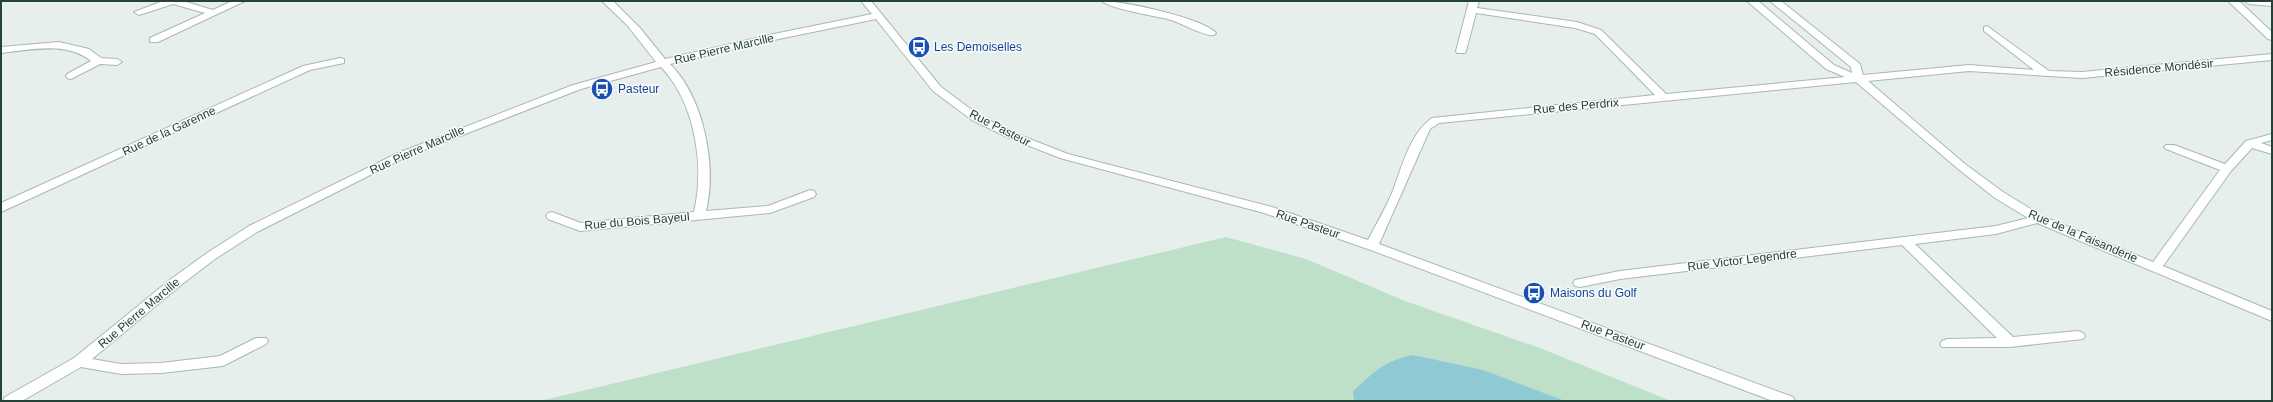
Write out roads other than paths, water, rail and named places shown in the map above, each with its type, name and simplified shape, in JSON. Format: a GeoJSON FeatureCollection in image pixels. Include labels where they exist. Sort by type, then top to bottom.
{"type":"FeatureCollection","features":[{"type":"Feature","properties":{"kind":"street"},"geometry":{"type":"LineString","coordinates":[[139,12],[173,1],[214,13]]}},
{"type":"Feature","properties":{"kind":"street"},"geometry":{"type":"LineString","coordinates":[[154,40],[240,1]]}},
{"type":"Feature","properties":{"kind":"street","name":"Rue du Bois Bayeul"},"geometry":{"type":"LineString","coordinates":[[607,1],[640,30],[663,63],[677,79],[692,110],[701,145],[705,197],[699,216]]}},
{"type":"Feature","properties":{"kind":"street","name":"Rue Pasteur"},"geometry":{"type":"LineString","coordinates":[[866,1],[937,89],[976,118],[1002,131],[1064,156],[1268,210],[1372,246],[1788,401]]}},
{"type":"Feature","properties":{"kind":"street"},"geometry":{"type":"LineString","coordinates":[[1107,1],[1123,6],[1176,17],[1196,24],[1211,33]]}},
{"type":"Feature","properties":{"kind":"street","name":"Rue de la Faisanderie"},"geometry":{"type":"LineString","coordinates":[[1752,1],[1830,67],[1858,79],[1961,166],[1999,194],[2038,219],[2272,316]]}},
{"type":"Feature","properties":{"kind":"street"},"geometry":{"type":"LineString","coordinates":[[1770,1],[1772,18]]}},
{"type":"Feature","properties":{"kind":"street","name":"Rue de la Faisanderie"},"geometry":{"type":"LineString","coordinates":[[1775,1],[1856,66],[1858,79]]}},
{"type":"Feature","properties":{"kind":"street"},"geometry":{"type":"LineString","coordinates":[[2233,1],[2272,37]]}},
{"type":"Feature","properties":{"kind":"street"},"geometry":{"type":"LineString","coordinates":[[2249,1],[2272,2]]}},
{"type":"Feature","properties":{"kind":"street"},"geometry":{"type":"LineString","coordinates":[[1461,51],[1473,6],[1577,25],[1598,32],[1664,98]]}},
{"type":"Feature","properties":{"kind":"street","name":"Rue Pierre Marcille"},"geometry":{"type":"LineString","coordinates":[[10,401],[79,362],[176,282],[211,256],[253,229],[402,155],[577,87],[663,63],[769,38],[878,16]]}},
{"type":"Feature","properties":{"kind":"street"},"geometry":{"type":"LineString","coordinates":[[1987,29],[2046,74]]}},
{"type":"Feature","properties":{"kind":"street"},"geometry":{"type":"LineString","coordinates":[[1,50],[59,45],[85,51],[98,61]]}},
{"type":"Feature","properties":{"kind":"street","name":"Résidence Mondésir"},"geometry":{"type":"LineString","coordinates":[[1858,79],[1969,68],[2046,74],[2082,75],[2272,57]]}},
{"type":"Feature","properties":{"kind":"street"},"geometry":{"type":"LineString","coordinates":[[71,76],[98,61],[117,62]]}},
{"type":"Feature","properties":{"kind":"street","name":"Rue de la Garenne"},"geometry":{"type":"LineString","coordinates":[[1,208],[307,68],[340,61]]}},
{"type":"Feature","properties":{"kind":"street","name":"Rue des Perdrix"},"geometry":{"type":"LineString","coordinates":[[1372,246],[1397,194],[1419,139],[1426,127],[1436,120],[1858,79]]}},
{"type":"Feature","properties":{"kind":"street"},"geometry":{"type":"LineString","coordinates":[[2156,267],[2227,169],[2250,143],[2272,137]]}},
{"type":"Feature","properties":{"kind":"street"},"geometry":{"type":"LineString","coordinates":[[2250,143],[2272,150]]}},
{"type":"Feature","properties":{"kind":"street"},"geometry":{"type":"LineString","coordinates":[[2170,147],[2227,169]]}},
{"type":"Feature","properties":{"kind":"street","name":"Rue du Bois Bayeul"},"geometry":{"type":"LineString","coordinates":[[552,216],[580,228],[770,209],[810,194]]}},
{"type":"Feature","properties":{"kind":"street","name":"Rue Victor Legendre"},"geometry":{"type":"LineString","coordinates":[[1580,283],[1620,275],[1996,230],[2038,219]]}},
{"type":"Feature","properties":{"kind":"street"},"geometry":{"type":"LineString","coordinates":[[1905,241],[2010,342]]}},
{"type":"Feature","properties":{"kind":"street"},"geometry":{"type":"LineString","coordinates":[[1947,344],[2010,342],[2078,336]]}},
{"type":"Feature","properties":{"kind":"street"},"geometry":{"type":"LineString","coordinates":[[79,362],[121,369],[161,368],[224,361],[261,341]]}},
{"type":"Feature","properties":{"kind":"water"},"geometry":{"type":"Polygon","coordinates":[[[1413,355],[1483,370],[1565,401],[1354,401],[1353,391],[1373,373],[1395,360],[1413,355]]]}},
{"type":"Feature","properties":{"kind":"place","name":"Les Demoiselles"},"geometry":{"type":"Point","coordinates":[919,47]}},
{"type":"Feature","properties":{"kind":"place","name":"Pasteur"},"geometry":{"type":"Point","coordinates":[602,89]}},
{"type":"Feature","properties":{"kind":"place","name":"Maisons du Golf"},"geometry":{"type":"Point","coordinates":[1534,293]}}]}
